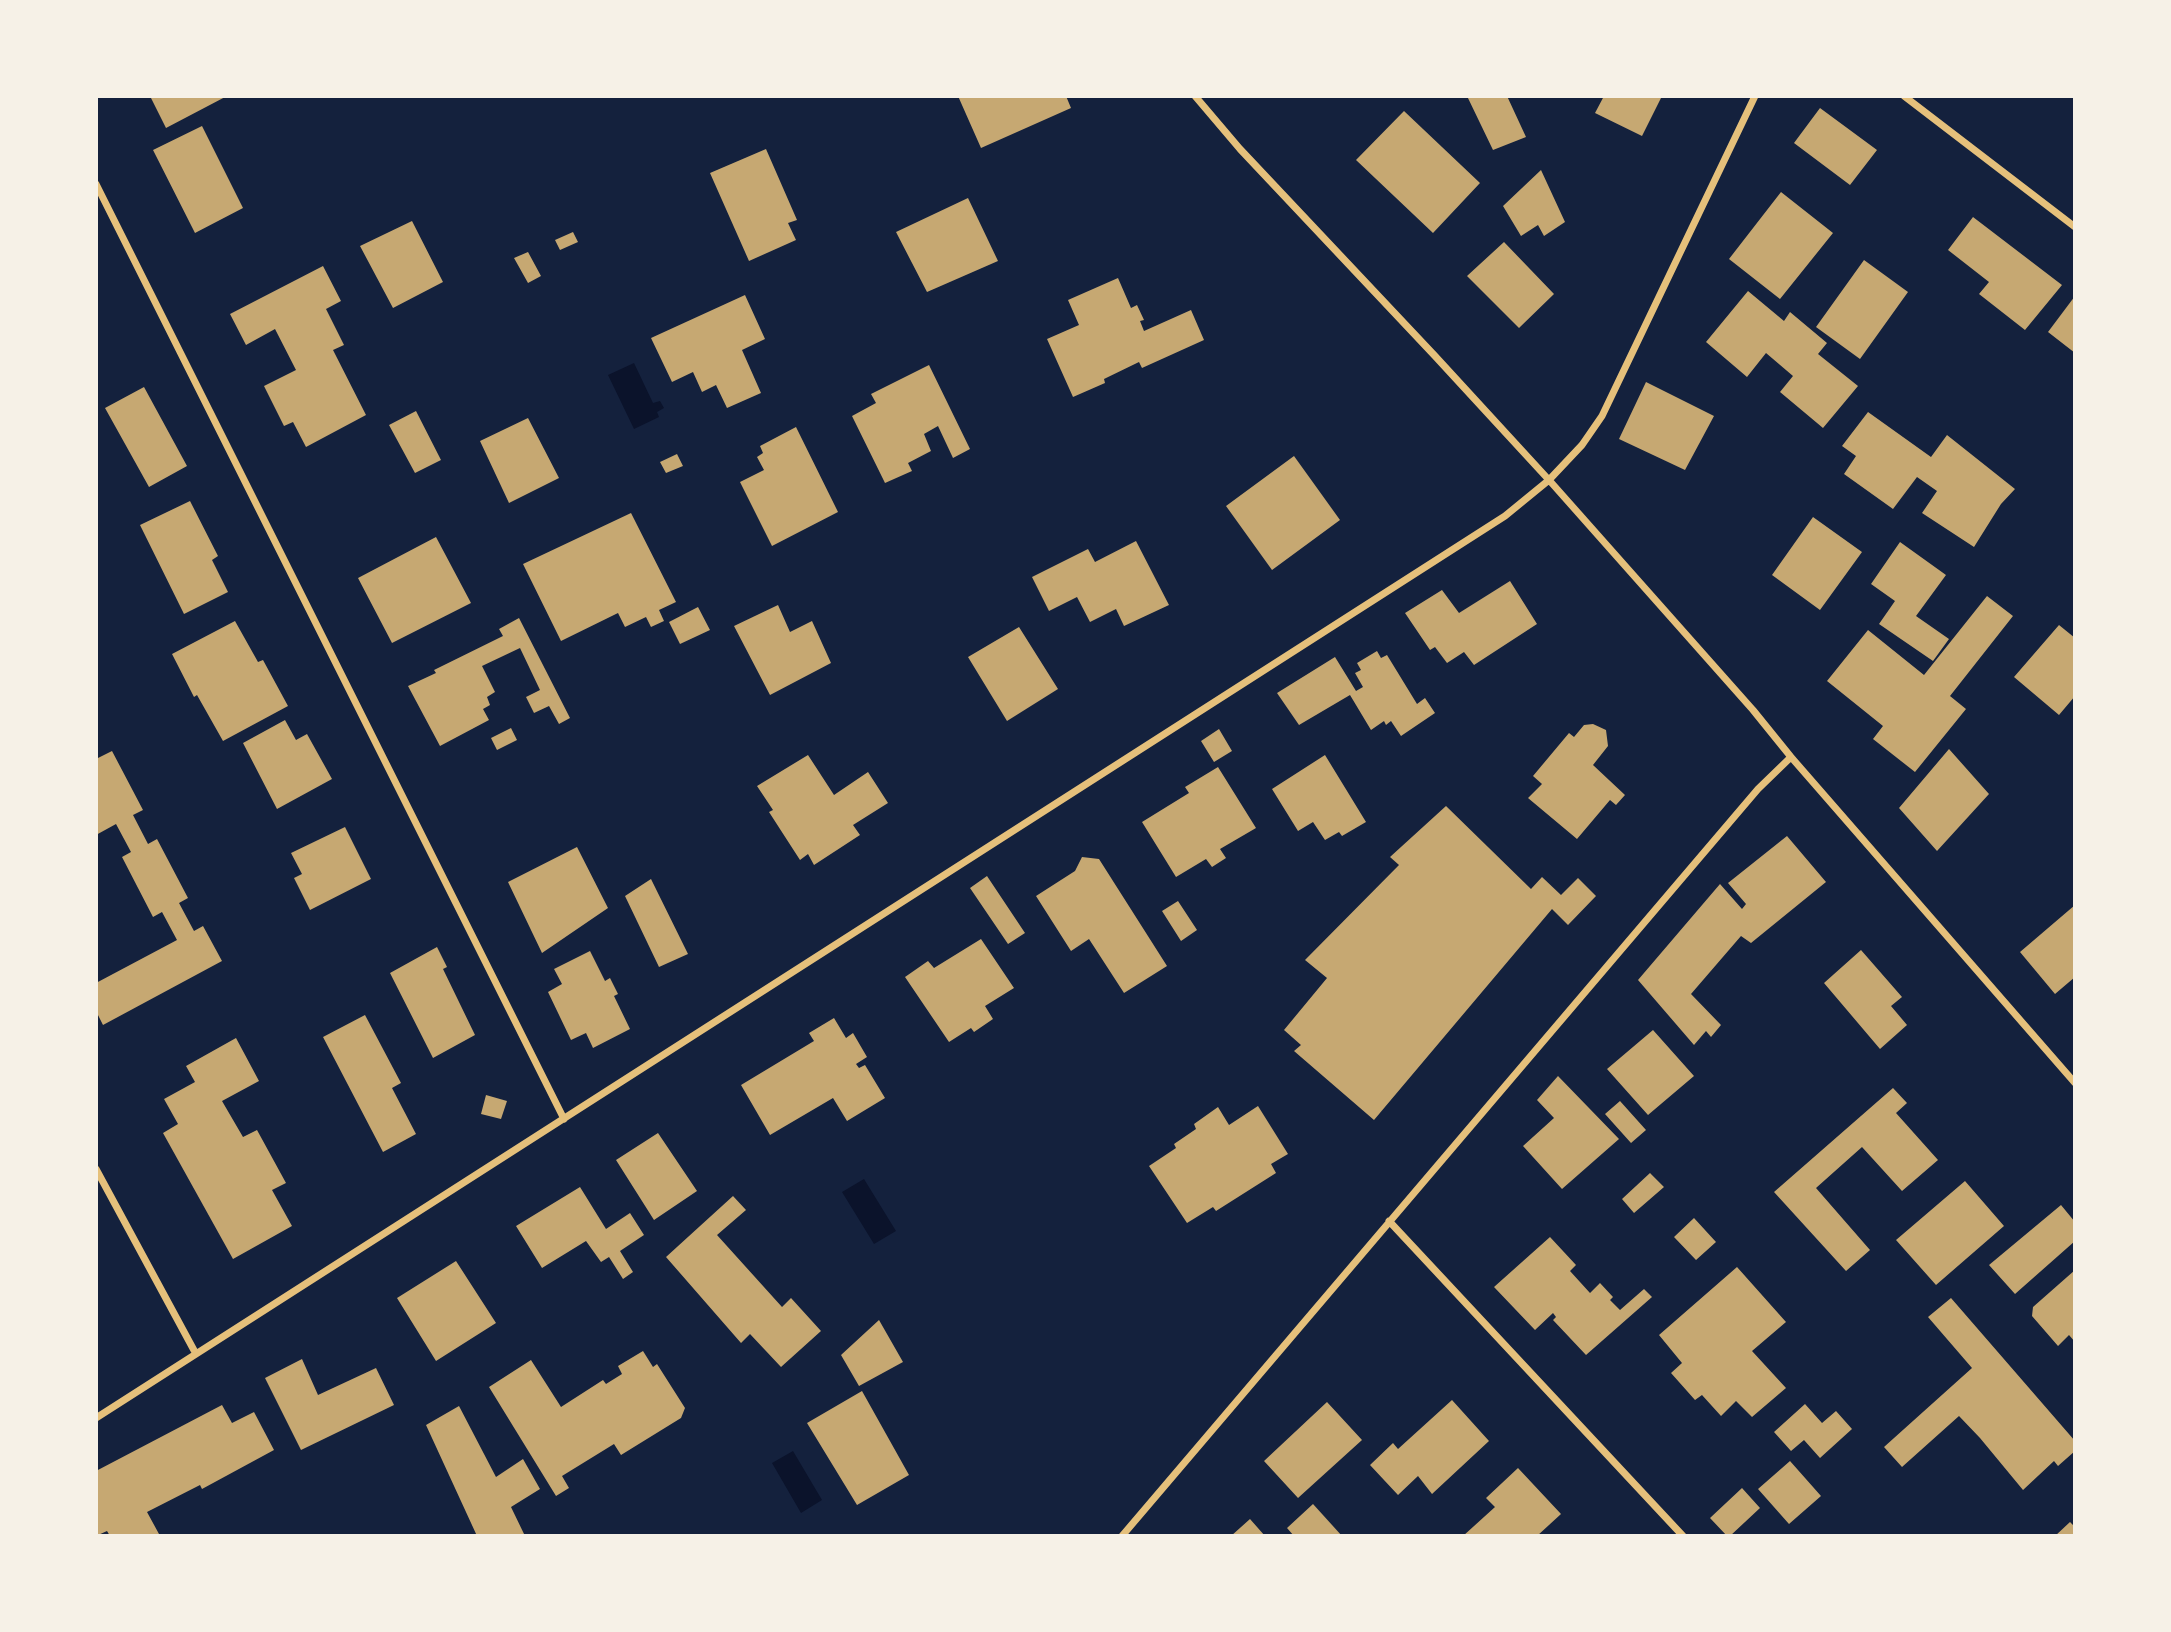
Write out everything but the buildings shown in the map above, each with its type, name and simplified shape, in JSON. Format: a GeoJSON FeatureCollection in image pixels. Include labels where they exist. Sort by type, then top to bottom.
{"type":"FeatureCollection","features":[{"type":"Feature","properties":{"kind":"street"},"geometry":{"type":"LineString","coordinates":[[1195,96],[1240,149],[1549,480],[1753,710],[2075,1083]]}},
{"type":"Feature","properties":{"kind":"street"},"geometry":{"type":"LineString","coordinates":[[96,1418],[1505,516],[1549,480],[1581,445],[1602,416],[1755,96]]}},
{"type":"Feature","properties":{"kind":"street"},"geometry":{"type":"LineString","coordinates":[[1904,96],[2075,228]]}},
{"type":"Feature","properties":{"kind":"street"},"geometry":{"type":"LineString","coordinates":[[96,184],[564,1119]]}},
{"type":"Feature","properties":{"kind":"street"},"geometry":{"type":"LineString","coordinates":[[1122,1536],[1758,789],[1791,757]]}},
{"type":"Feature","properties":{"kind":"street"},"geometry":{"type":"LineString","coordinates":[[96,1169],[196,1354]]}},
{"type":"Feature","properties":{"kind":"street"},"geometry":{"type":"LineString","coordinates":[[1389,1221],[1683,1536]]}},
{"type":"Feature","properties":{"kind":"water"},"geometry":{"type":"Polygon","coordinates":[[[634,363],[653,403],[660,401],[664,408],[657,412],[659,417],[634,429],[608,375],[634,363]]]}},
{"type":"Feature","properties":{"kind":"water"},"geometry":{"type":"Polygon","coordinates":[[[864,1179],[896,1231],[874,1244],[842,1192],[864,1179]]]}},
{"type":"Feature","properties":{"kind":"water"},"geometry":{"type":"Polygon","coordinates":[[[793,1451],[822,1500],[801,1513],[772,1463],[793,1451]]]}}]}
